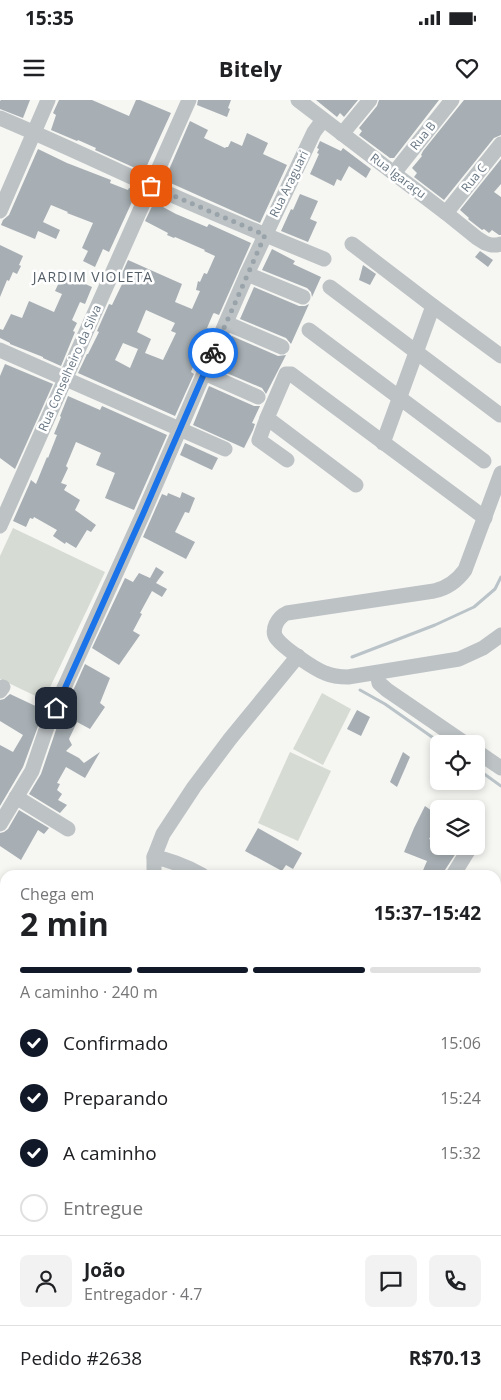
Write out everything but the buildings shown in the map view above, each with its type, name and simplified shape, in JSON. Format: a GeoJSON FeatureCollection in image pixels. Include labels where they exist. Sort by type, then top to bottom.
{"type":"FeatureCollection","features":[{"type":"Feature","properties":{"kind":"street"},"geometry":{"type":"LineString","coordinates":[[0,211],[48,100]]}},
{"type":"Feature","properties":{"kind":"street","name":"Rua Conselheiro da Silva"},"geometry":{"type":"LineString","coordinates":[[0,526],[6,493],[65,378],[189,100]]}},
{"type":"Feature","properties":{"kind":"street","name":"Rua Igaraçu"},"geometry":{"type":"LineString","coordinates":[[298,100],[446,212],[477,238],[485,243],[501,244]]}},
{"type":"Feature","properties":{"kind":"street"},"geometry":{"type":"LineString","coordinates":[[342,134],[370,100]]}},
{"type":"Feature","properties":{"kind":"street","name":"Rua B"},"geometry":{"type":"LineString","coordinates":[[394,172],[452,100]]}},
{"type":"Feature","properties":{"kind":"street"},"geometry":{"type":"LineString","coordinates":[[0,118],[151,186],[324,259]]}},
{"type":"Feature","properties":{"kind":"street","name":"Rua Araguari"},"geometry":{"type":"LineString","coordinates":[[0,824],[32,771],[49,721],[143,514],[247,274],[314,132],[323,120]]}},
{"type":"Feature","properties":{"kind":"street","name":"Rua C"},"geometry":{"type":"LineString","coordinates":[[446,212],[501,144]]}},
{"type":"Feature","properties":{"kind":"street"},"geometry":{"type":"LineString","coordinates":[[352,244],[501,356]]}},
{"type":"Feature","properties":{"kind":"street"},"geometry":{"type":"LineString","coordinates":[[247,274],[302,297]]}},
{"type":"Feature","properties":{"kind":"street"},"geometry":{"type":"LineString","coordinates":[[330,287],[500,415]]}},
{"type":"Feature","properties":{"kind":"street"},"geometry":{"type":"LineString","coordinates":[[383,443],[433,306]]}},
{"type":"Feature","properties":{"kind":"street"},"geometry":{"type":"LineString","coordinates":[[226,323],[282,347]]}},
{"type":"Feature","properties":{"kind":"street"},"geometry":{"type":"LineString","coordinates":[[309,330],[484,461]]}},
{"type":"Feature","properties":{"kind":"street"},"geometry":{"type":"LineString","coordinates":[[0,350],[225,449]]}},
{"type":"Feature","properties":{"kind":"street"},"geometry":{"type":"LineString","coordinates":[[204,372],[258,397]]}},
{"type":"Feature","properties":{"kind":"street"},"geometry":{"type":"LineString","coordinates":[[287,460],[259,440],[285,375],[289,373],[485,518]]}},
{"type":"Feature","properties":{"kind":"street"},"geometry":{"type":"LineString","coordinates":[[267,418],[356,485]]}},
{"type":"Feature","properties":{"kind":"street"},"geometry":{"type":"LineString","coordinates":[[501,473],[465,570],[448,586],[434,591],[287,613],[280,618],[276,626],[276,638],[320,671],[334,676],[348,677],[459,659],[483,648],[501,635]]}},
{"type":"Feature","properties":{"kind":"street"},"geometry":{"type":"LineString","coordinates":[[154,870],[154,857],[163,834],[194,787],[230,739],[298,656]]}},
{"type":"Feature","properties":{"kind":"street"},"geometry":{"type":"LineString","coordinates":[[377,672],[379,683],[387,690],[453,735]]}},
{"type":"Feature","properties":{"kind":"street"},"geometry":{"type":"LineString","coordinates":[[485,757],[501,768]]}},
{"type":"Feature","properties":{"kind":"street"},"geometry":{"type":"LineString","coordinates":[[16,797],[68,829]]}},
{"type":"Feature","properties":{"kind":"street"},"geometry":{"type":"LineString","coordinates":[[456,870],[466,855]]}},
{"type":"Feature","properties":{"kind":"street"},"geometry":{"type":"LineString","coordinates":[[154,857],[167,859],[193,870]]}},
{"type":"Feature","properties":{"kind":"shaded area"},"geometry":{"type":"Polygon","coordinates":[[[13,528],[105,572],[44,700],[0,679],[0,556],[13,528]]]}},
{"type":"Feature","properties":{"kind":"shaded area"},"geometry":{"type":"Polygon","coordinates":[[[322,693],[351,709],[323,765],[293,749],[322,693]]]}},
{"type":"Feature","properties":{"kind":"shaded area"},"geometry":{"type":"Polygon","coordinates":[[[290,752],[331,771],[298,841],[258,823],[290,752]]]}},
{"type":"Feature","properties":{"kind":"waterway"},"geometry":{"type":"LineString","coordinates":[[352,657],[435,625],[474,607],[495,589],[501,577]]}},
{"type":"Feature","properties":{"kind":"waterway"},"geometry":{"type":"LineString","coordinates":[[360,690],[385,704],[430,736]]}},
{"type":"Feature","properties":{"kind":"waterway"},"geometry":{"type":"LineString","coordinates":[[485,774],[501,786]]}},
{"type":"Feature","properties":{"kind":"way so far"},"geometry":{"type":"LineString","coordinates":[[151,186],[265,235],[213,353]]}},
{"type":"Feature","properties":{"kind":"district","name":"JARDIM VIOLETA"},"geometry":{"type":"Point","coordinates":[93,277]}},
{"type":"Feature","properties":{"kind":"route"},"geometry":{"type":"LineString","coordinates":[[56,708],[213,353]]}}]}
